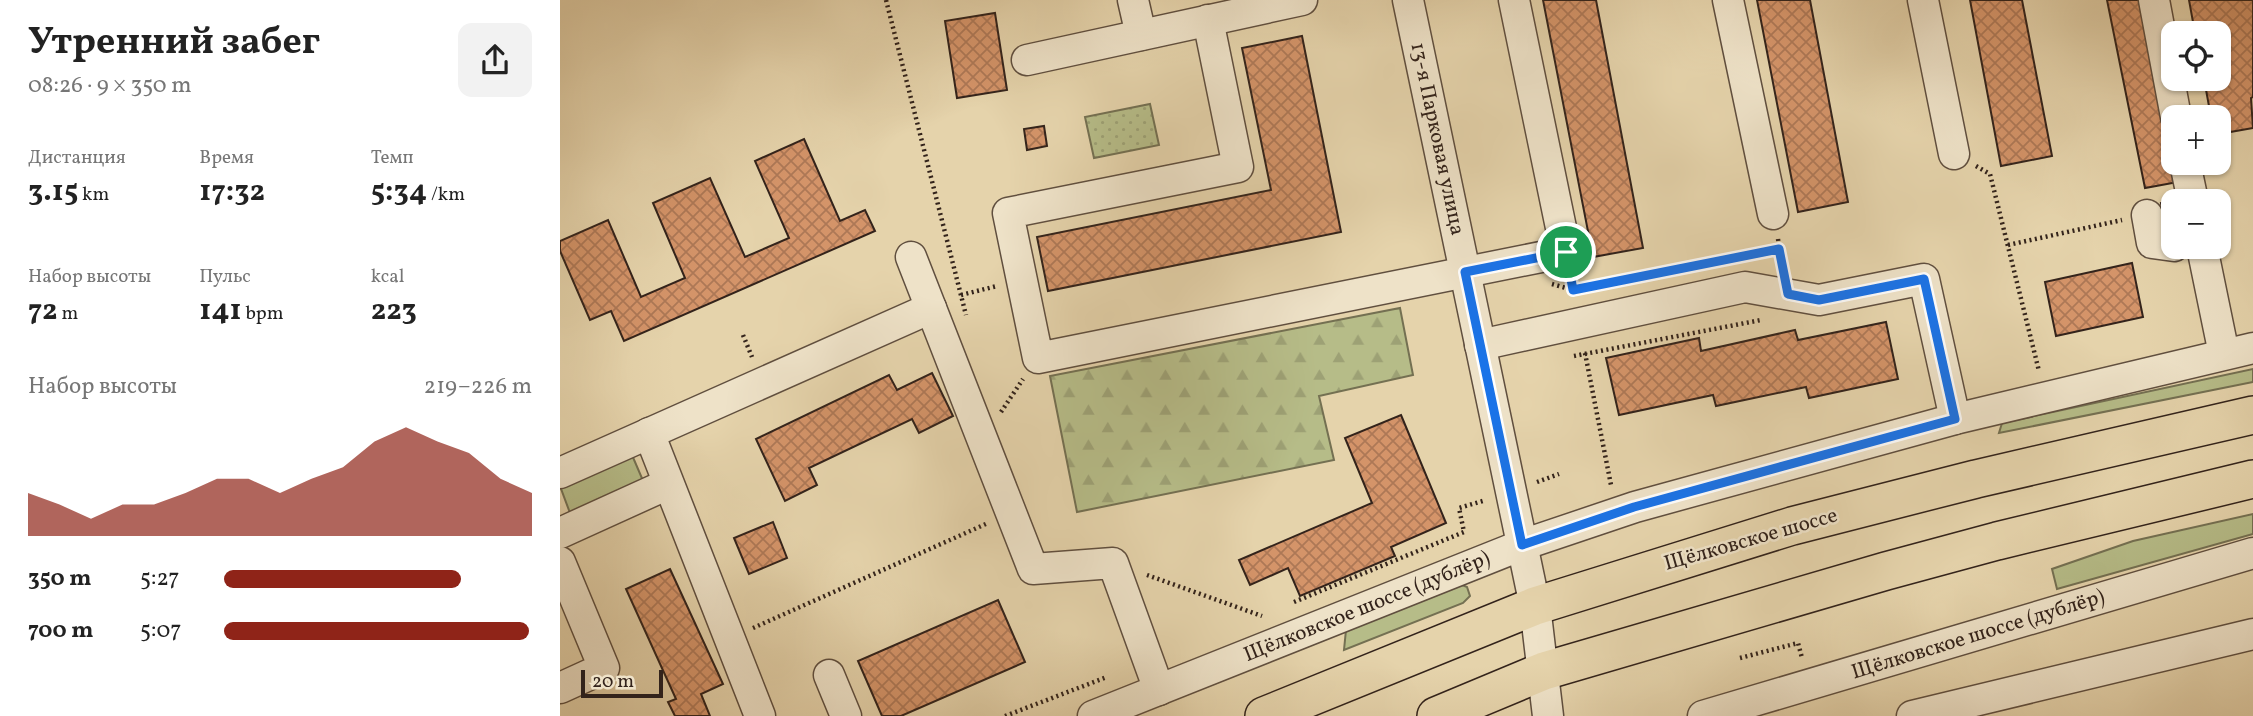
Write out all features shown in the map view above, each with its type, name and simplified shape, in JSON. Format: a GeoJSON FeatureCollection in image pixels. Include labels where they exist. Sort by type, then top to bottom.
{"type":"FeatureCollection","features":[{"type":"Feature","properties":{"kind":"main road"},"geometry":{"type":"LineString","coordinates":[[2156,437],[2253,401]]}},
{"type":"Feature","properties":{"kind":"main road","name":"Щёлковское шоссе"},"geometry":{"type":"LineString","coordinates":[[1264,716],[1535,606],[1792,526],[1976,479],[2253,415]]}},
{"type":"Feature","properties":{"kind":"main road"},"geometry":{"type":"LineString","coordinates":[[1436,716],[1544,671],[1886,571],[2253,479]]}},
{"type":"Feature","properties":{"kind":"main road"},"geometry":{"type":"LineString","coordinates":[[2183,496],[2253,488]]}},
{"type":"Feature","properties":{"kind":"street"},"geometry":{"type":"LineString","coordinates":[[1133,0],[1141,35]]}},
{"type":"Feature","properties":{"kind":"street","name":"13-я Парковая улица"},"geometry":{"type":"LineString","coordinates":[[1408,0],[1535,606],[1548,716]]}},
{"type":"Feature","properties":{"kind":"street"},"geometry":{"type":"LineString","coordinates":[[1208,20],[1238,167],[1008,213],[1038,358],[1566,252],[1514,0]]}},
{"type":"Feature","properties":{"kind":"street"},"geometry":{"type":"LineString","coordinates":[[1728,0],[1773,214]]}},
{"type":"Feature","properties":{"kind":"street"},"geometry":{"type":"LineString","coordinates":[[1923,0],[1954,154]]}},
{"type":"Feature","properties":{"kind":"street"},"geometry":{"type":"LineString","coordinates":[[2154,0],[2174,105]]}},
{"type":"Feature","properties":{"kind":"street"},"geometry":{"type":"LineString","coordinates":[[1027,60],[1290,1]]}},
{"type":"Feature","properties":{"kind":"street"},"geometry":{"type":"LineString","coordinates":[[2147,215],[2152,243],[2161,244]]}},
{"type":"Feature","properties":{"kind":"street"},"geometry":{"type":"LineString","coordinates":[[911,257],[1033,569],[1113,563],[1159,690]]}},
{"type":"Feature","properties":{"kind":"street"},"geometry":{"type":"LineString","coordinates":[[2193,259],[2224,354]]}},
{"type":"Feature","properties":{"kind":"street"},"geometry":{"type":"LineString","coordinates":[[1480,345],[1745,287],[1819,300],[1924,279],[1955,419]]}},
{"type":"Feature","properties":{"kind":"street"},"geometry":{"type":"LineString","coordinates":[[560,473],[931,308]]}},
{"type":"Feature","properties":{"kind":"street","name":"Щёлковское шоссе (дублёр)"},"geometry":{"type":"LineString","coordinates":[[1093,716],[1522,545],[1647,503],[1955,419],[2253,348]]}},
{"type":"Feature","properties":{"kind":"street"},"geometry":{"type":"LineString","coordinates":[[649,433],[760,716]]}},
{"type":"Feature","properties":{"kind":"street"},"geometry":{"type":"LineString","coordinates":[[560,533],[668,484]]}},
{"type":"Feature","properties":{"kind":"street","name":"Щёлковское шоссе (дублёр)"},"geometry":{"type":"LineString","coordinates":[[1703,716],[2253,553]]}},
{"type":"Feature","properties":{"kind":"street"},"geometry":{"type":"LineString","coordinates":[[560,562],[604,668],[560,688]]}},
{"type":"Feature","properties":{"kind":"street"},"geometry":{"type":"LineString","coordinates":[[1912,716],[2253,634]]}},
{"type":"Feature","properties":{"kind":"street"},"geometry":{"type":"LineString","coordinates":[[829,675],[846,716]]}},
{"type":"Feature","properties":{"kind":"path"},"geometry":{"type":"LineString","coordinates":[[886,0],[968,320]]}},
{"type":"Feature","properties":{"kind":"path"},"geometry":{"type":"LineString","coordinates":[[1990,174],[2039,372]]}},
{"type":"Feature","properties":{"kind":"path"},"geometry":{"type":"LineString","coordinates":[[1773,214],[1788,294]]}},
{"type":"Feature","properties":{"kind":"path"},"geometry":{"type":"LineString","coordinates":[[2008,245],[2147,215]]}},
{"type":"Feature","properties":{"kind":"path"},"geometry":{"type":"LineString","coordinates":[[1728,259],[1779,249]]}},
{"type":"Feature","properties":{"kind":"path"},"geometry":{"type":"LineString","coordinates":[[1566,252],[1611,485]]}},
{"type":"Feature","properties":{"kind":"path"},"geometry":{"type":"LineString","coordinates":[[1540,281],[1573,290],[1702,265]]}},
{"type":"Feature","properties":{"kind":"path"},"geometry":{"type":"LineString","coordinates":[[931,308],[961,295],[1022,280]]}},
{"type":"Feature","properties":{"kind":"path"},"geometry":{"type":"LineString","coordinates":[[1573,357],[1762,319]]}},
{"type":"Feature","properties":{"kind":"path"},"geometry":{"type":"LineString","coordinates":[[743,335],[753,360]]}},
{"type":"Feature","properties":{"kind":"path"},"geometry":{"type":"LineString","coordinates":[[979,431],[994,423],[1038,358]]}},
{"type":"Feature","properties":{"kind":"path"},"geometry":{"type":"LineString","coordinates":[[1286,606],[1464,533],[1459,508]]}},
{"type":"Feature","properties":{"kind":"path"},"geometry":{"type":"LineString","coordinates":[[729,638],[1011,513]]}},
{"type":"Feature","properties":{"kind":"path"},"geometry":{"type":"LineString","coordinates":[[1113,563],[1262,616]]}},
{"type":"Feature","properties":{"kind":"path"},"geometry":{"type":"LineString","coordinates":[[1249,621],[1274,611]]}},
{"type":"Feature","properties":{"kind":"path"},"geometry":{"type":"LineString","coordinates":[[1740,658],[1788,645]]}},
{"type":"Feature","properties":{"kind":"path"},"geometry":{"type":"LineString","coordinates":[[1005,716],[1148,661]]}},
{"type":"Feature","properties":{"kind":"green space"},"geometry":{"type":"Polygon","coordinates":[[[1150,104],[1159,145],[1094,158],[1085,117],[1150,104]]]}},
{"type":"Feature","properties":{"kind":"green space"},"geometry":{"type":"Polygon","coordinates":[[[1400,308],[1413,375],[1319,396],[1334,460],[1077,512],[1050,376],[1400,308]]]}},
{"type":"Feature","properties":{"kind":"green space"},"geometry":{"type":"Polygon","coordinates":[[[2253,369],[2253,382],[1999,433],[2002,423],[2253,369]]]}},
{"type":"Feature","properties":{"kind":"green space"},"geometry":{"type":"Polygon","coordinates":[[[632,455],[644,483],[570,513],[560,486],[632,455]]]}},
{"type":"Feature","properties":{"kind":"green space"},"geometry":{"type":"Polygon","coordinates":[[[2253,514],[2253,534],[2057,589],[2052,569],[2133,541],[2253,514]]]}},
{"type":"Feature","properties":{"kind":"green space"},"geometry":{"type":"Polygon","coordinates":[[[1455,582],[1467,587],[1470,596],[1463,603],[1344,650],[1346,630],[1455,582]]]}},
{"type":"Feature","properties":{"kind":"building"},"geometry":{"type":"Polygon","coordinates":[[[1543,0],[1596,0],[1643,248],[1593,257],[1543,0]]]}},
{"type":"Feature","properties":{"kind":"building"},"geometry":{"type":"Polygon","coordinates":[[[1757,0],[1810,0],[1848,202],[1798,212],[1757,0]]]}},
{"type":"Feature","properties":{"kind":"building"},"geometry":{"type":"Polygon","coordinates":[[[1970,0],[2022,0],[2052,156],[2001,166],[1970,0]]]}},
{"type":"Feature","properties":{"kind":"building"},"geometry":{"type":"Polygon","coordinates":[[[2107,0],[2141,0],[2162,105],[2161,175],[2177,175],[2178,182],[2145,188],[2107,0]]]}},
{"type":"Feature","properties":{"kind":"building"},"geometry":{"type":"Polygon","coordinates":[[[2189,0],[2253,0],[2253,128],[2231,132],[2231,105],[2209,105],[2206,91],[2231,91],[2231,21],[2193,21],[2189,0]]]}},
{"type":"Feature","properties":{"kind":"building"},"geometry":{"type":"Polygon","coordinates":[[[995,13],[1007,90],[957,98],[945,21],[995,13]]]}},
{"type":"Feature","properties":{"kind":"building"},"geometry":{"type":"Polygon","coordinates":[[[1302,36],[1341,232],[1048,291],[1037,237],[1271,190],[1242,48],[1302,36]]]}},
{"type":"Feature","properties":{"kind":"building"},"geometry":{"type":"Polygon","coordinates":[[[1044,126],[1047,146],[1027,150],[1024,129],[1044,126]]]}},
{"type":"Feature","properties":{"kind":"building"},"geometry":{"type":"Polygon","coordinates":[[[804,139],[840,221],[865,210],[875,231],[624,341],[611,311],[590,320],[560,251],[560,241],[608,220],[641,297],[685,278],[653,203],[710,178],[745,257],[789,238],[755,161],[804,139]]]}},
{"type":"Feature","properties":{"kind":"building"},"geometry":{"type":"Polygon","coordinates":[[[2132,263],[2143,317],[2056,336],[2045,282],[2132,263]]]}},
{"type":"Feature","properties":{"kind":"building"},"geometry":{"type":"Polygon","coordinates":[[[1886,322],[1898,379],[1809,398],[1806,387],[1716,406],[1713,395],[1619,415],[1606,358],[1699,338],[1701,351],[1795,330],[1798,340],[1886,322]]]}},
{"type":"Feature","properties":{"kind":"building"},"geometry":{"type":"Polygon","coordinates":[[[932,373],[953,416],[919,433],[912,419],[809,468],[817,485],[785,501],[756,439],[889,375],[897,390],[932,373]]]}},
{"type":"Feature","properties":{"kind":"building"},"geometry":{"type":"Polygon","coordinates":[[[1401,415],[1446,523],[1391,547],[1395,556],[1300,596],[1288,568],[1250,585],[1239,560],[1372,503],[1345,438],[1401,415]]]}},
{"type":"Feature","properties":{"kind":"building"},"geometry":{"type":"Polygon","coordinates":[[[773,522],[787,558],[749,574],[734,538],[773,522]]]}},
{"type":"Feature","properties":{"kind":"building"},"geometry":{"type":"Polygon","coordinates":[[[670,569],[723,684],[701,694],[710,716],[675,716],[668,702],[676,699],[626,589],[670,569]]]}},
{"type":"Feature","properties":{"kind":"building"},"geometry":{"type":"Polygon","coordinates":[[[998,600],[1025,662],[901,716],[882,716],[858,661],[998,600]]]}},
{"type":"Feature","properties":{"kind":"route"},"geometry":{"type":"LineString","coordinates":[[1779,249],[1788,294],[1819,300],[1924,279],[1955,419],[1634,507],[1522,545],[1465,272],[1566,252],[1573,290],[1779,249]]}}]}
